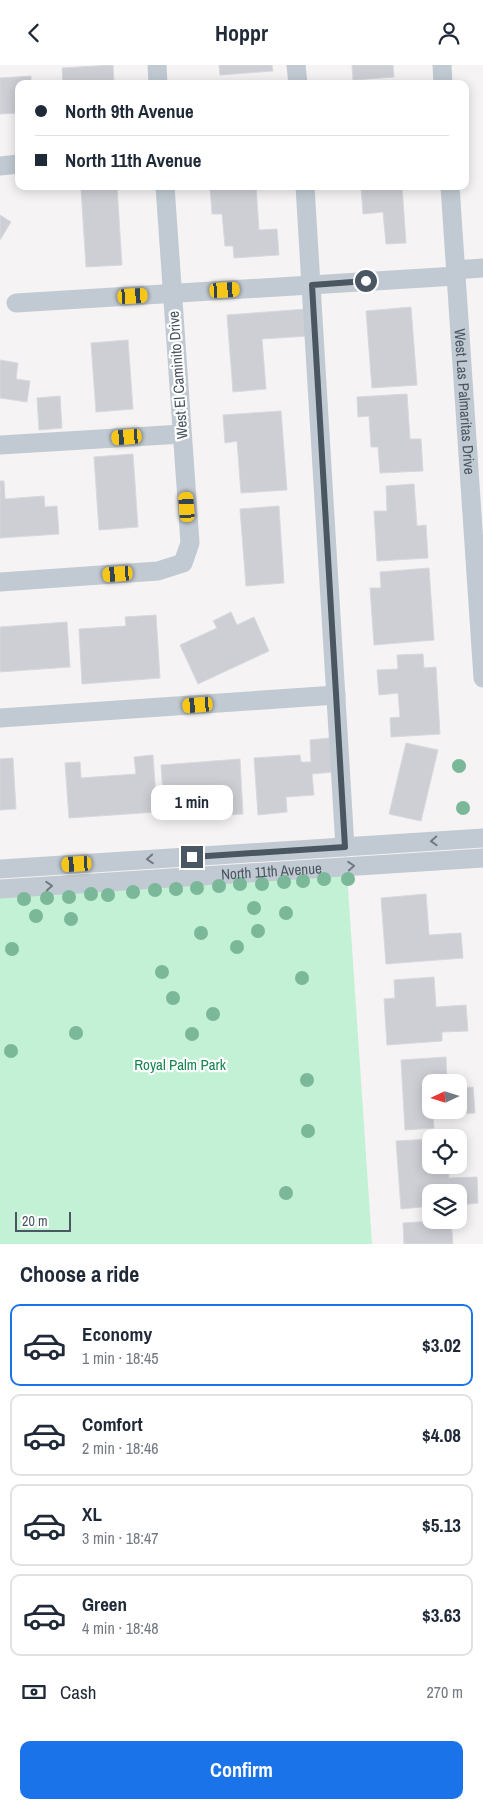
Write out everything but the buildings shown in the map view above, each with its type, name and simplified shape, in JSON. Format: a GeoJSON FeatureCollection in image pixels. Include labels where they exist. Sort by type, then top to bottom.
{"type":"FeatureCollection","features":[{"type":"Feature","properties":{"kind":"street"},"geometry":{"type":"LineString","coordinates":[[157,65],[158,80]]}},
{"type":"Feature","properties":{"kind":"street"},"geometry":{"type":"LineString","coordinates":[[296,65],[298,80]]}},
{"type":"Feature","properties":{"kind":"street"},"geometry":{"type":"LineString","coordinates":[[442,65],[443,80]]}},
{"type":"Feature","properties":{"kind":"street"},"geometry":{"type":"LineString","coordinates":[[0,165],[15,165]]}},
{"type":"Feature","properties":{"kind":"street","name":"West El Caminito Drive"},"geometry":{"type":"LineString","coordinates":[[0,582],[158,571],[184,563],[190,543],[165,190]]}},
{"type":"Feature","properties":{"kind":"street"},"geometry":{"type":"LineString","coordinates":[[305,190],[345,847]]}},
{"type":"Feature","properties":{"kind":"street","name":"West Las Palmaritas Drive"},"geometry":{"type":"LineString","coordinates":[[450,190],[483,678]]}},
{"type":"Feature","properties":{"kind":"street"},"geometry":{"type":"LineString","coordinates":[[16,303],[312,285],[455,273],[483,268]]}},
{"type":"Feature","properties":{"kind":"street"},"geometry":{"type":"LineString","coordinates":[[0,445],[182,434]]}},
{"type":"Feature","properties":{"kind":"street"},"geometry":{"type":"LineString","coordinates":[[0,718],[336,695]]}},
{"type":"Feature","properties":{"kind":"street","name":"North 11th Avenue"},"geometry":{"type":"LineString","coordinates":[[0,869],[483,838]]}},
{"type":"Feature","properties":{"kind":"street","name":"North 11th Avenue"},"geometry":{"type":"LineString","coordinates":[[0,889],[483,858]]}},
{"type":"Feature","properties":{"kind":"green space","name":"Royal Palm Park"},"geometry":{"type":"Polygon","coordinates":[[[347,873],[372,1244],[0,1244],[0,896],[347,873]]]}},
{"type":"Feature","properties":{"kind":"route"},"geometry":{"type":"LineString","coordinates":[[192,857],[345,847],[312,285],[366,281]]}}]}
